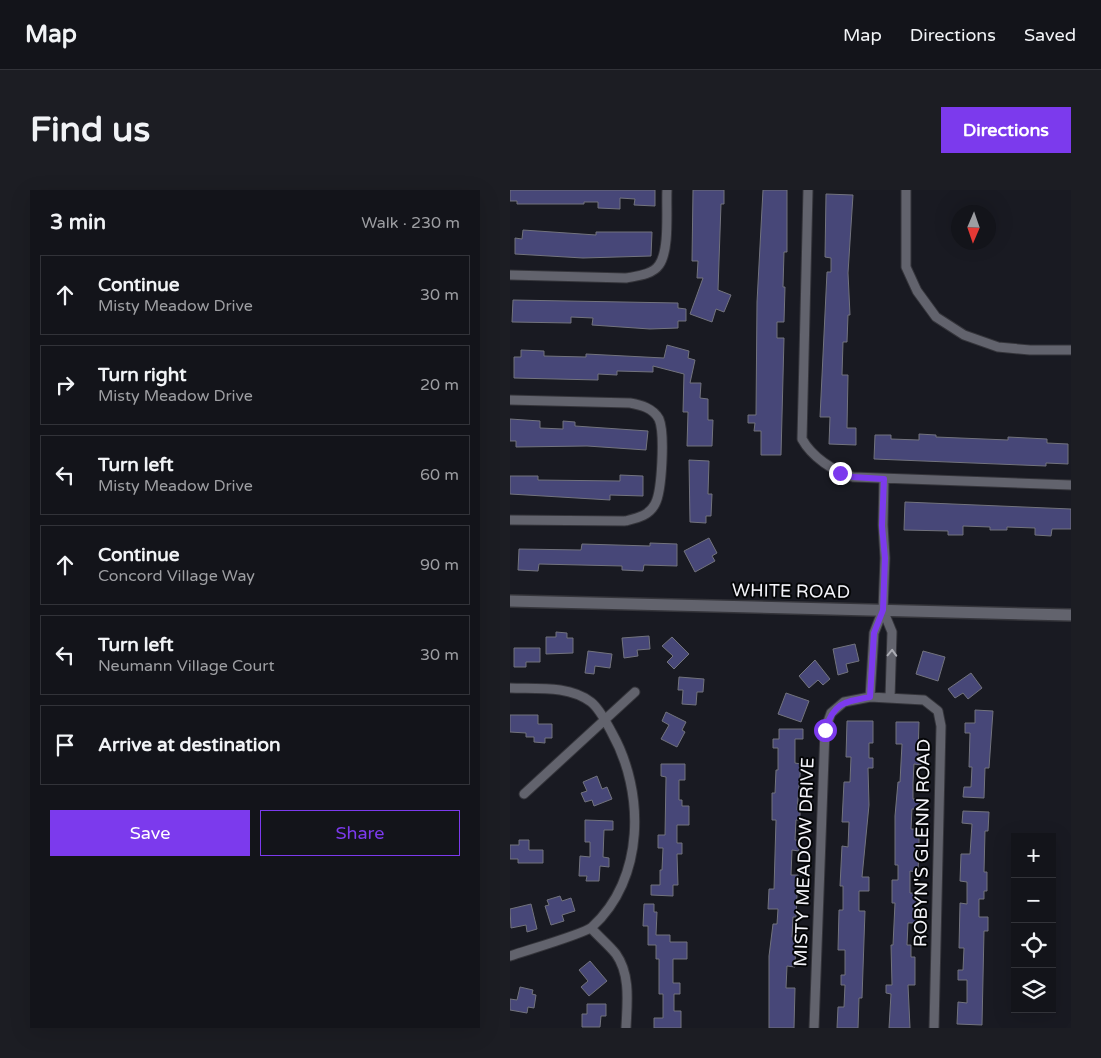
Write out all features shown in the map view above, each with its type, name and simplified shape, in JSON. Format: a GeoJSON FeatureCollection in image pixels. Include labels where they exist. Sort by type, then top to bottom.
{"type":"FeatureCollection","features":[{"type":"Feature","properties":{"kind":"street"},"geometry":{"type":"LineString","coordinates":[[510,275],[626,278],[644,275],[658,266],[664,251],[667,190]]}},
{"type":"Feature","properties":{"kind":"street"},"geometry":{"type":"LineString","coordinates":[[808,190],[802,440],[808,450],[840,473],[853,477],[1071,485]]}},
{"type":"Feature","properties":{"kind":"street"},"geometry":{"type":"LineString","coordinates":[[906,190],[906,267],[917,291],[936,317],[964,335],[998,347],[1030,350],[1071,350]]}},
{"type":"Feature","properties":{"kind":"street"},"geometry":{"type":"LineString","coordinates":[[510,400],[630,403],[647,407],[659,419],[662,432],[660,493],[654,506],[642,517],[626,521],[510,520]]}},
{"type":"Feature","properties":{"kind":"street"},"geometry":{"type":"LineString","coordinates":[[870,697],[874,633],[883,610],[885,558],[882,526],[884,479]]}},
{"type":"Feature","properties":{"kind":"street","name":"WHITE ROAD"},"geometry":{"type":"LineString","coordinates":[[510,601],[1071,614]]}},
{"type":"Feature","properties":{"kind":"street"},"geometry":{"type":"LineString","coordinates":[[883,610],[892,632],[890,698]]}},
{"type":"Feature","properties":{"kind":"street"},"geometry":{"type":"LineString","coordinates":[[510,688],[554,689],[574,694],[592,702],[621,749],[632,788],[635,822],[630,862],[616,897],[591,928],[510,956]]}},
{"type":"Feature","properties":{"kind":"street"},"geometry":{"type":"LineString","coordinates":[[524,794],[635,692]]}},
{"type":"Feature","properties":{"kind":"street","name":"MISTY MEADOW DRIVE"},"geometry":{"type":"LineString","coordinates":[[814,1028],[825,730],[830,713],[844,702],[870,697],[890,698]]}},
{"type":"Feature","properties":{"kind":"street","name":"ROBYN'S GLENN ROAD"},"geometry":{"type":"LineString","coordinates":[[890,698],[924,700],[938,711],[941,726],[934,1028]]}},
{"type":"Feature","properties":{"kind":"street"},"geometry":{"type":"LineString","coordinates":[[591,928],[616,955],[623,969],[627,990],[626,1028]]}},
{"type":"Feature","properties":{"kind":"building"},"geometry":{"type":"Polygon","coordinates":[[[510,190],[655,190],[655,206],[634,205],[635,199],[620,198],[620,209],[598,208],[598,202],[584,202],[584,204],[517,204],[517,201],[510,201],[510,190]]]}},
{"type":"Feature","properties":{"kind":"building"},"geometry":{"type":"Polygon","coordinates":[[[693,190],[724,190],[724,204],[721,204],[718,290],[731,295],[724,312],[716,309],[712,322],[690,314],[703,278],[697,278],[698,261],[692,261],[693,190]]]}},
{"type":"Feature","properties":{"kind":"building"},"geometry":{"type":"Polygon","coordinates":[[[763,190],[787,190],[787,252],[784,252],[783,287],[785,287],[784,322],[777,322],[777,338],[784,338],[781,455],[761,455],[761,431],[754,431],[755,423],[748,423],[748,415],[756,415],[757,302],[763,190]]]}},
{"type":"Feature","properties":{"kind":"building"},"geometry":{"type":"Polygon","coordinates":[[[826,194],[853,195],[848,273],[850,315],[848,315],[847,342],[843,342],[842,375],[848,375],[847,428],[856,428],[856,445],[829,444],[830,417],[820,417],[827,272],[831,272],[831,258],[825,257],[826,194]]]}},
{"type":"Feature","properties":{"kind":"building"},"geometry":{"type":"Polygon","coordinates":[[[523,230],[596,235],[596,232],[652,232],[651,256],[583,258],[515,254],[515,238],[522,239],[523,230]]]}},
{"type":"Feature","properties":{"kind":"building"},"geometry":{"type":"Polygon","coordinates":[[[513,300],[678,303],[678,308],[686,309],[686,321],[678,321],[678,328],[650,329],[592,325],[593,318],[571,317],[571,323],[512,322],[513,300]]]}},
{"type":"Feature","properties":{"kind":"building"},"geometry":{"type":"Polygon","coordinates":[[[667,345],[689,351],[688,358],[695,360],[690,383],[701,383],[700,398],[708,399],[708,420],[713,420],[712,446],[687,446],[688,412],[683,412],[684,374],[653,366],[653,372],[617,371],[617,375],[598,374],[598,380],[514,378],[514,357],[521,357],[521,350],[544,351],[544,356],[586,357],[586,354],[664,358],[667,345]]]}},
{"type":"Feature","properties":{"kind":"building"},"geometry":{"type":"Polygon","coordinates":[[[510,419],[540,421],[540,428],[563,429],[563,421],[575,422],[575,426],[648,431],[646,450],[587,446],[516,447],[516,441],[510,441],[510,419]]]}},
{"type":"Feature","properties":{"kind":"building"},"geometry":{"type":"Polygon","coordinates":[[[919,434],[936,435],[936,437],[1008,440],[1008,437],[1047,439],[1047,443],[1068,444],[1068,464],[1046,463],[1046,466],[874,459],[875,435],[891,435],[891,439],[919,440],[919,434]]]}},
{"type":"Feature","properties":{"kind":"building"},"geometry":{"type":"Polygon","coordinates":[[[689,460],[709,461],[708,494],[712,494],[711,516],[706,516],[706,523],[690,522],[689,460]]]}},
{"type":"Feature","properties":{"kind":"building"},"geometry":{"type":"Polygon","coordinates":[[[620,475],[643,476],[643,496],[610,495],[610,500],[510,494],[510,476],[538,476],[538,480],[620,481],[620,475]]]}},
{"type":"Feature","properties":{"kind":"building"},"geometry":{"type":"Polygon","coordinates":[[[905,502],[1071,509],[1071,529],[1052,529],[1051,536],[1035,535],[1035,528],[1007,527],[1007,530],[990,530],[990,527],[963,526],[963,535],[948,535],[948,531],[904,530],[905,502]]]}},
{"type":"Feature","properties":{"kind":"building"},"geometry":{"type":"Polygon","coordinates":[[[709,538],[717,553],[712,556],[715,561],[695,572],[684,551],[709,538]]]}},
{"type":"Feature","properties":{"kind":"building"},"geometry":{"type":"Polygon","coordinates":[[[650,543],[677,544],[677,566],[644,565],[643,571],[622,570],[622,566],[539,564],[538,571],[518,570],[519,549],[581,550],[582,544],[650,546],[650,543]]]}},
{"type":"Feature","properties":{"kind":"building"},"geometry":{"type":"Polygon","coordinates":[[[556,632],[567,633],[567,638],[573,638],[573,653],[546,654],[546,637],[556,637],[556,632]]]}},
{"type":"Feature","properties":{"kind":"building"},"geometry":{"type":"Polygon","coordinates":[[[649,636],[650,649],[637,650],[638,656],[624,658],[622,638],[649,636]]]}},
{"type":"Feature","properties":{"kind":"building"},"geometry":{"type":"Polygon","coordinates":[[[672,637],[689,654],[674,669],[667,662],[673,656],[662,646],[672,637]]]}},
{"type":"Feature","properties":{"kind":"building"},"geometry":{"type":"Polygon","coordinates":[[[855,644],[859,661],[846,664],[848,672],[838,675],[833,649],[855,644]]]}},
{"type":"Feature","properties":{"kind":"building"},"geometry":{"type":"Polygon","coordinates":[[[514,648],[540,648],[540,662],[526,662],[526,667],[514,667],[514,648]]]}},
{"type":"Feature","properties":{"kind":"building"},"geometry":{"type":"Polygon","coordinates":[[[588,651],[612,654],[610,668],[595,666],[594,674],[585,673],[588,651]]]}},
{"type":"Feature","properties":{"kind":"building"},"geometry":{"type":"Polygon","coordinates":[[[923,651],[945,657],[938,681],[916,674],[923,651]]]}},
{"type":"Feature","properties":{"kind":"building"},"geometry":{"type":"Polygon","coordinates":[[[815,660],[830,679],[823,685],[818,680],[809,688],[799,676],[815,660]]]}},
{"type":"Feature","properties":{"kind":"building"},"geometry":{"type":"Polygon","coordinates":[[[971,673],[982,688],[968,699],[963,693],[955,698],[948,689],[971,673]]]}},
{"type":"Feature","properties":{"kind":"building"},"geometry":{"type":"Polygon","coordinates":[[[679,677],[704,679],[703,692],[697,692],[696,705],[682,704],[683,690],[678,690],[679,677]]]}},
{"type":"Feature","properties":{"kind":"building"},"geometry":{"type":"Polygon","coordinates":[[[786,693],[809,701],[801,722],[778,714],[786,693]]]}},
{"type":"Feature","properties":{"kind":"building"},"geometry":{"type":"Polygon","coordinates":[[[975,710],[993,711],[989,768],[985,768],[984,798],[963,797],[964,787],[971,787],[972,767],[969,767],[970,733],[965,733],[965,723],[975,723],[975,710]]]}},
{"type":"Feature","properties":{"kind":"building"},"geometry":{"type":"Polygon","coordinates":[[[666,712],[686,722],[682,730],[685,732],[677,747],[661,739],[669,725],[662,721],[666,712]]]}},
{"type":"Feature","properties":{"kind":"building"},"geometry":{"type":"Polygon","coordinates":[[[510,715],[538,715],[538,724],[552,724],[552,738],[545,738],[545,743],[534,742],[534,737],[526,737],[526,733],[510,732],[510,715]]]}},
{"type":"Feature","properties":{"kind":"building"},"geometry":{"type":"Polygon","coordinates":[[[847,721],[873,721],[873,743],[869,743],[869,758],[873,758],[873,768],[868,768],[869,805],[862,877],[869,877],[869,891],[859,891],[859,911],[865,911],[862,998],[859,998],[858,1028],[837,1028],[838,1007],[844,1007],[845,985],[841,985],[841,975],[845,975],[845,950],[838,950],[839,910],[843,910],[843,886],[840,886],[842,846],[848,847],[849,822],[842,822],[844,782],[850,782],[851,757],[846,757],[847,721]]]}},
{"type":"Feature","properties":{"kind":"building"},"geometry":{"type":"Polygon","coordinates":[[[896,722],[919,722],[918,755],[922,755],[921,765],[914,764],[913,783],[913,799],[920,799],[920,809],[912,809],[911,829],[919,829],[919,849],[918,872],[910,871],[910,893],[918,893],[917,923],[908,923],[907,945],[911,945],[911,957],[915,957],[915,985],[908,985],[910,1028],[889,1028],[891,994],[886,993],[886,985],[892,985],[891,945],[893,945],[895,903],[892,903],[892,880],[898,880],[898,865],[895,865],[895,816],[898,782],[900,782],[902,744],[896,744],[896,722]]]}},
{"type":"Feature","properties":{"kind":"building"},"geometry":{"type":"Polygon","coordinates":[[[779,729],[803,729],[803,739],[795,739],[795,763],[801,764],[797,810],[800,810],[800,820],[796,820],[795,840],[799,840],[799,851],[792,850],[791,875],[798,875],[796,917],[793,917],[792,937],[796,937],[795,967],[787,966],[786,988],[795,988],[794,1028],[769,1028],[769,956],[773,924],[777,924],[778,909],[768,909],[769,889],[774,889],[776,820],[772,820],[772,793],[775,793],[776,770],[778,770],[778,748],[773,748],[773,739],[779,739],[779,729]]]}},
{"type":"Feature","properties":{"kind":"building"},"geometry":{"type":"Polygon","coordinates":[[[661,764],[685,764],[685,780],[679,780],[679,800],[682,800],[682,806],[689,806],[689,825],[677,825],[677,843],[682,843],[682,854],[677,854],[678,885],[673,885],[673,896],[651,895],[651,885],[660,885],[660,870],[662,870],[663,848],[658,848],[658,835],[665,835],[666,777],[661,776],[661,764]]]}},
{"type":"Feature","properties":{"kind":"building"},"geometry":{"type":"Polygon","coordinates":[[[597,776],[602,789],[607,787],[612,799],[594,806],[592,800],[585,802],[581,793],[587,791],[583,782],[597,776]]]}},
{"type":"Feature","properties":{"kind":"building"},"geometry":{"type":"Polygon","coordinates":[[[963,811],[989,812],[988,831],[985,831],[984,872],[987,872],[987,891],[984,891],[984,899],[979,899],[979,917],[988,917],[988,931],[984,931],[982,1025],[957,1024],[958,1002],[967,1003],[967,980],[958,980],[958,970],[963,970],[964,948],[959,948],[960,903],[967,904],[967,882],[960,881],[961,854],[970,854],[972,824],[962,823],[963,811]]]}},
{"type":"Feature","properties":{"kind":"building"},"geometry":{"type":"Polygon","coordinates":[[[585,820],[613,821],[613,830],[604,830],[603,857],[609,858],[609,867],[600,866],[599,881],[586,881],[587,876],[579,876],[580,856],[590,857],[590,842],[585,842],[585,820]]]}},
{"type":"Feature","properties":{"kind":"building"},"geometry":{"type":"Polygon","coordinates":[[[519,840],[529,840],[529,850],[543,850],[543,863],[518,863],[518,859],[510,859],[510,845],[519,845],[519,840]]]}},
{"type":"Feature","properties":{"kind":"building"},"geometry":{"type":"Polygon","coordinates":[[[560,896],[562,901],[571,898],[575,911],[562,915],[564,921],[551,925],[545,906],[549,905],[547,900],[560,896]]]}},
{"type":"Feature","properties":{"kind":"building"},"geometry":{"type":"Polygon","coordinates":[[[531,904],[537,929],[527,932],[526,925],[511,928],[510,909],[531,904]]]}},
{"type":"Feature","properties":{"kind":"building"},"geometry":{"type":"Polygon","coordinates":[[[644,904],[654,904],[654,912],[657,912],[656,935],[670,935],[670,942],[687,942],[687,959],[673,959],[673,983],[680,983],[680,994],[674,994],[674,1011],[681,1011],[681,1028],[654,1028],[654,1018],[663,1018],[663,994],[659,994],[659,959],[656,959],[656,945],[648,945],[648,926],[643,926],[644,904]]]}},
{"type":"Feature","properties":{"kind":"building"},"geometry":{"type":"Polygon","coordinates":[[[590,961],[607,981],[589,996],[581,987],[588,981],[579,970],[590,961]]]}},
{"type":"Feature","properties":{"kind":"building"},"geometry":{"type":"Polygon","coordinates":[[[520,987],[533,990],[532,994],[536,995],[534,1008],[528,1007],[527,1013],[510,1010],[510,999],[517,1000],[520,987]]]}},
{"type":"Feature","properties":{"kind":"building"},"geometry":{"type":"Polygon","coordinates":[[[587,1004],[606,1004],[606,1016],[601,1016],[600,1027],[582,1027],[582,1014],[587,1014],[587,1004]]]}},
{"type":"Feature","properties":{"kind":"route"},"geometry":{"type":"LineString","coordinates":[[825,730],[830,713],[844,702],[870,697],[874,633],[883,610],[885,558],[882,526],[884,479],[853,477],[840,473]]}}]}
